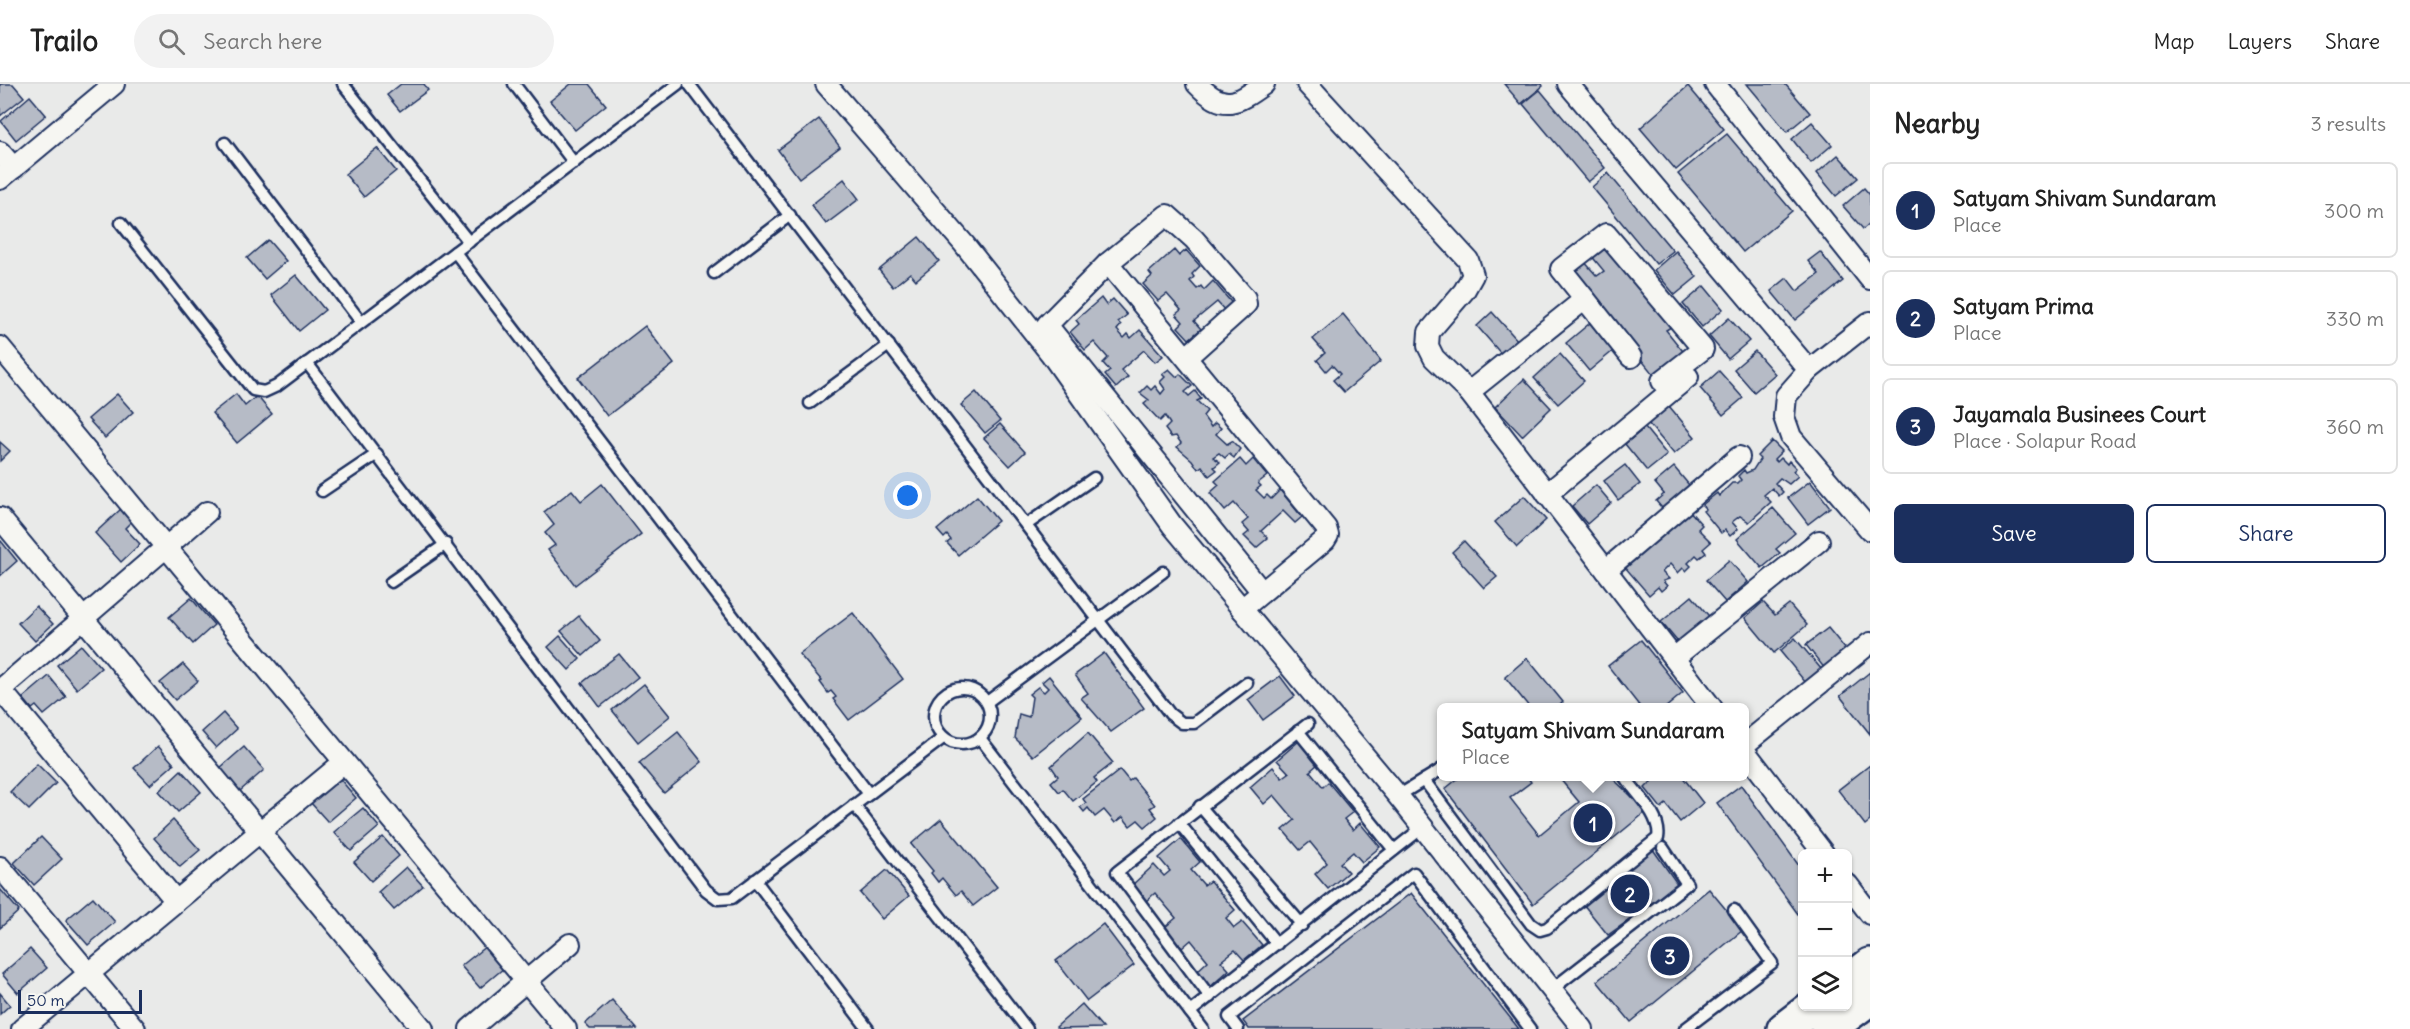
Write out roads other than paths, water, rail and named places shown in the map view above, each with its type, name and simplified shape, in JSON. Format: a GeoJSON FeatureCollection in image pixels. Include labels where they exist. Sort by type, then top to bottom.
{"type":"FeatureCollection","features":[{"type":"Feature","properties":{"kind":"highway"},"geometry":{"type":"LineString","coordinates":[[1855,1007],[1870,965]]}},
{"type":"Feature","properties":{"kind":"highway"},"geometry":{"type":"LineString","coordinates":[[1784,1029],[1808,1011]]}},
{"type":"Feature","properties":{"kind":"street"},"geometry":{"type":"LineString","coordinates":[[826,84],[964,244],[1051,354],[1172,525],[1398,796],[1583,1029]]}},
{"type":"Feature","properties":{"kind":"street"},"geometry":{"type":"LineString","coordinates":[[1197,84],[1211,98],[1227,103],[1240,101],[1264,84]]}},
{"type":"Feature","properties":{"kind":"street"},"geometry":{"type":"LineString","coordinates":[[1307,84],[1468,260],[1473,275],[1464,291],[1429,332],[1428,346],[1434,358],[1469,392],[1708,703]]}},
{"type":"Feature","properties":{"kind":"street"},"geometry":{"type":"LineString","coordinates":[[1569,84],[1809,370]]}},
{"type":"Feature","properties":{"kind":"street"},"geometry":{"type":"LineString","coordinates":[[1715,84],[1870,279]]}},
{"type":"Feature","properties":{"kind":"street"},"geometry":{"type":"LineString","coordinates":[[0,152],[7,174],[110,85]]}},
{"type":"Feature","properties":{"kind":"street"},"geometry":{"type":"LineString","coordinates":[[1047,325],[1108,264],[1167,215],[1243,292],[1245,304],[1187,357]]}},
{"type":"Feature","properties":{"kind":"street"},"geometry":{"type":"LineString","coordinates":[[1631,357],[1561,269],[1606,234],[1703,349],[1662,381]]}},
{"type":"Feature","properties":{"kind":"street"},"geometry":{"type":"LineString","coordinates":[[1108,264],[1187,357],[1318,519],[1328,535],[1325,540],[1242,609]]}},
{"type":"Feature","properties":{"kind":"street"},"geometry":{"type":"LineString","coordinates":[[1469,392],[1585,299]]}},
{"type":"Feature","properties":{"kind":"street"},"geometry":{"type":"LineString","coordinates":[[1870,322],[1809,370],[1786,396],[1785,417],[1791,437],[1870,530]]}},
{"type":"Feature","properties":{"kind":"street"},"geometry":{"type":"LineString","coordinates":[[1047,325],[1051,354]]}},
{"type":"Feature","properties":{"kind":"street"},"geometry":{"type":"LineString","coordinates":[[1047,325],[1262,592]]}},
{"type":"Feature","properties":{"kind":"street"},"geometry":{"type":"LineString","coordinates":[[0,346],[566,1029]]}},
{"type":"Feature","properties":{"kind":"street"},"geometry":{"type":"LineString","coordinates":[[1547,494],[1688,377]]}},
{"type":"Feature","properties":{"kind":"street"},"geometry":{"type":"LineString","coordinates":[[1606,570],[1739,457]]}},
{"type":"Feature","properties":{"kind":"street"},"geometry":{"type":"LineString","coordinates":[[176,901],[0,690],[207,512]]}},
{"type":"Feature","properties":{"kind":"street"},"geometry":{"type":"LineString","coordinates":[[0,518],[423,1029]]}},
{"type":"Feature","properties":{"kind":"street"},"geometry":{"type":"LineString","coordinates":[[1674,658],[1819,541]]}},
{"type":"Feature","properties":{"kind":"street"},"geometry":{"type":"LineString","coordinates":[[1749,744],[1870,643]]}},
{"type":"Feature","properties":{"kind":"street"},"geometry":{"type":"LineString","coordinates":[[1749,755],[1820,849]]}},
{"type":"Feature","properties":{"kind":"street"},"geometry":{"type":"LineString","coordinates":[[22,1029],[344,762]]}},
{"type":"Feature","properties":{"kind":"street"},"geometry":{"type":"LineString","coordinates":[[0,867],[135,1029]]}},
{"type":"Feature","properties":{"kind":"street"},"geometry":{"type":"LineString","coordinates":[[1852,890],[1870,914]]}},
{"type":"Feature","properties":{"kind":"street"},"geometry":{"type":"LineString","coordinates":[[470,1029],[570,944]]}},
{"type":"Feature","properties":{"kind":"lane"},"geometry":{"type":"LineString","coordinates":[[343,84],[469,242]]}},
{"type":"Feature","properties":{"kind":"lane"},"geometry":{"type":"LineString","coordinates":[[514,84],[574,163]]}},
{"type":"Feature","properties":{"kind":"lane"},"geometry":{"type":"LineString","coordinates":[[121,222],[253,390],[264,392],[277,386],[678,84]]}},
{"type":"Feature","properties":{"kind":"lane"},"geometry":{"type":"LineString","coordinates":[[689,84],[1170,714],[1182,723],[1194,723],[1247,683]]}},
{"type":"Feature","properties":{"kind":"lane"},"geometry":{"type":"LineString","coordinates":[[225,143],[361,322]]}},
{"type":"Feature","properties":{"kind":"lane"},"geometry":{"type":"LineString","coordinates":[[714,273],[790,215]]}},
{"type":"Feature","properties":{"kind":"lane"},"geometry":{"type":"LineString","coordinates":[[455,252],[869,794]]}},
{"type":"Feature","properties":{"kind":"lane"},"geometry":{"type":"LineString","coordinates":[[810,404],[889,345]]}},
{"type":"Feature","properties":{"kind":"lane"},"geometry":{"type":"LineString","coordinates":[[307,363],[706,890],[718,899],[732,898],[944,738]]}},
{"type":"Feature","properties":{"kind":"lane"},"geometry":{"type":"LineString","coordinates":[[322,491],[377,454]]}},
{"type":"Feature","properties":{"kind":"lane"},"geometry":{"type":"LineString","coordinates":[[1026,525],[1094,478]]}},
{"type":"Feature","properties":{"kind":"lane"},"geometry":{"type":"LineString","coordinates":[[391,582],[446,544]]}},
{"type":"Feature","properties":{"kind":"lane"},"geometry":{"type":"LineString","coordinates":[[987,702],[1163,572]]}},
{"type":"Feature","properties":{"kind":"lane"},"geometry":{"type":"LineString","coordinates":[[953,689],[972,690],[987,702],[990,722],[980,738],[962,745],[944,738],[934,721],[934,711],[944,694],[953,689]]}},
{"type":"Feature","properties":{"kind":"lane"},"geometry":{"type":"LineString","coordinates":[[1210,997],[1117,872],[1308,724]]}},
{"type":"Feature","properties":{"kind":"lane"},"geometry":{"type":"LineString","coordinates":[[1298,731],[1394,850]]}},
{"type":"Feature","properties":{"kind":"lane"},"geometry":{"type":"LineString","coordinates":[[980,738],[1203,1029]]}},
{"type":"Feature","properties":{"kind":"lane"},"geometry":{"type":"LineString","coordinates":[[1398,796],[1437,772]]}},
{"type":"Feature","properties":{"kind":"lane"},"geometry":{"type":"LineString","coordinates":[[1424,780],[1531,924],[1540,930],[1547,928],[1658,838],[1660,828],[1656,820],[1627,781]]}},
{"type":"Feature","properties":{"kind":"lane"},"geometry":{"type":"LineString","coordinates":[[854,806],[1027,1029]]}},
{"type":"Feature","properties":{"kind":"lane"},"geometry":{"type":"LineString","coordinates":[[1200,806],[1302,925]]}},
{"type":"Feature","properties":{"kind":"lane"},"geometry":{"type":"LineString","coordinates":[[1179,823],[1277,944]]}},
{"type":"Feature","properties":{"kind":"lane"},"geometry":{"type":"LineString","coordinates":[[1190,1012],[1422,828]]}},
{"type":"Feature","properties":{"kind":"lane"},"geometry":{"type":"LineString","coordinates":[[1551,990],[1687,884],[1663,848]]}},
{"type":"Feature","properties":{"kind":"lane"},"geometry":{"type":"LineString","coordinates":[[1238,1029],[1229,1017],[1414,873],[1530,1029]]}},
{"type":"Feature","properties":{"kind":"lane"},"geometry":{"type":"LineString","coordinates":[[755,880],[868,1029]]}},
{"type":"Feature","properties":{"kind":"lane"},"geometry":{"type":"LineString","coordinates":[[1685,1029],[1772,963],[1734,910]]}},
{"type":"Feature","properties":{"kind":"place","name":"Satyam Shivam Sundaram"},"geometry":{"type":"Point","coordinates":[1593,823]}},
{"type":"Feature","properties":{"kind":"place","name":"Satyam Prima"},"geometry":{"type":"Point","coordinates":[1630,894]}},
{"type":"Feature","properties":{"kind":"place","name":"Jayamala Businees Court"},"geometry":{"type":"Point","coordinates":[1670,956]}}]}
